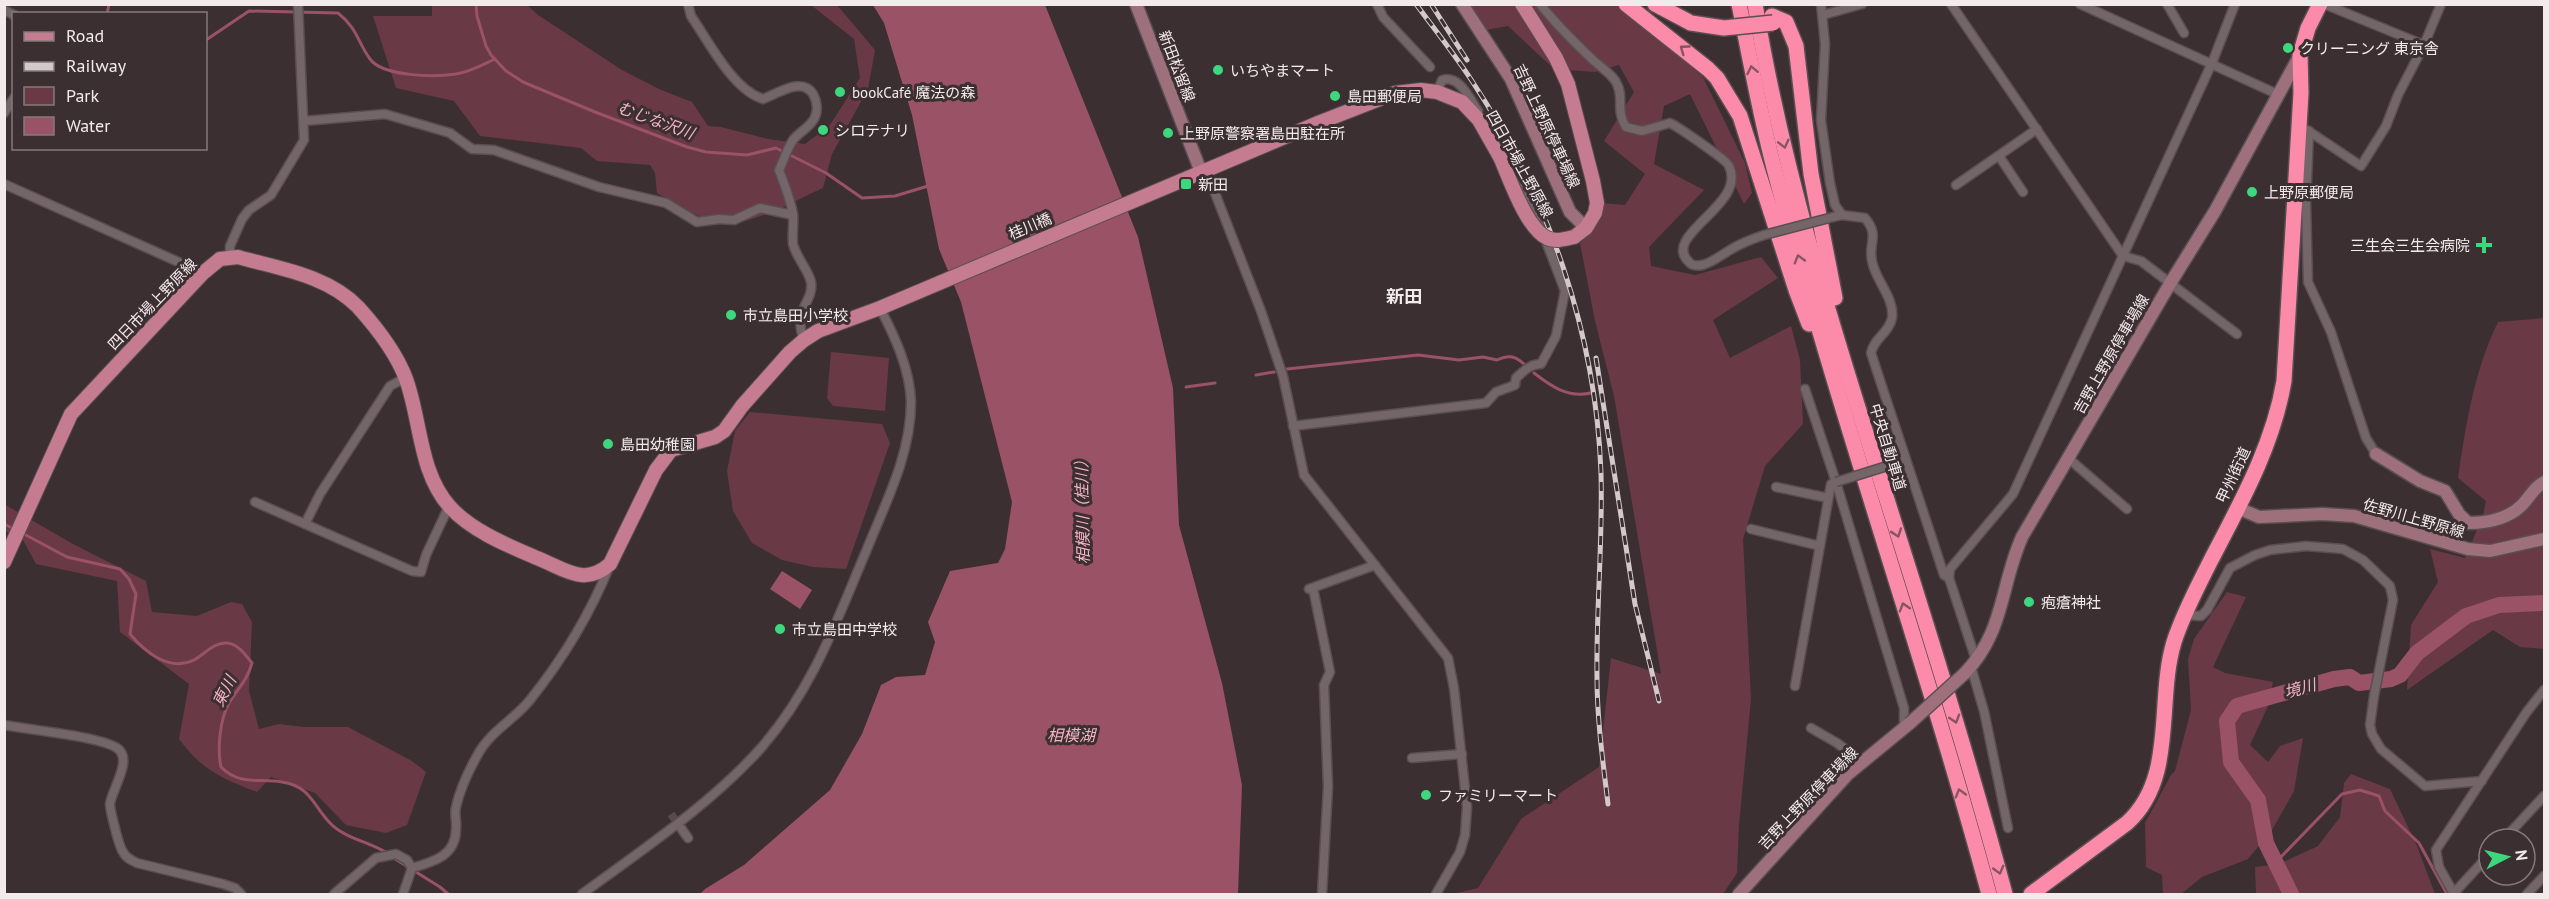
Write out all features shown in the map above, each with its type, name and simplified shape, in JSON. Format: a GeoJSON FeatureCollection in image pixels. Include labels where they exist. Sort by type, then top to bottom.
{"type":"FeatureCollection","features":[{"type":"Feature","properties":{"kind":"highway"},"geometry":{"type":"LineString","coordinates":[[1626,4],[1708,69],[1740,116],[1796,290],[1841,405]]}},
{"type":"Feature","properties":{"kind":"highway"},"geometry":{"type":"LineString","coordinates":[[1655,4],[1669,14],[1724,28],[1777,15],[1790,28],[1796,46],[1811,174],[1823,243],[1888,506]]}},
{"type":"Feature","properties":{"kind":"highway"},"geometry":{"type":"LineString","coordinates":[[1670,4],[1692,19]]}},
{"type":"Feature","properties":{"kind":"highway"},"geometry":{"type":"LineString","coordinates":[[1739,4],[1773,165],[1841,405],[1989,894]]}},
{"type":"Feature","properties":{"kind":"highway","name":"中央自動車道"},"geometry":{"type":"LineString","coordinates":[[1755,4],[1786,152],[1832,325],[2006,894]]}},
{"type":"Feature","properties":{"kind":"highway","name":"甲州街道"},"geometry":{"type":"LineString","coordinates":[[2031,894],[2138,814],[2149,797],[2159,762],[2167,673],[2183,615],[2238,508],[2275,424],[2284,381],[2304,128],[2300,55],[2308,28],[2322,4]]}},
{"type":"Feature","properties":{"kind":"main road","name":"新田松留線"},"geometry":{"type":"LineString","coordinates":[[1136,4],[1203,171]]}},
{"type":"Feature","properties":{"kind":"main road","name":"吉野上野原停車場線"},"geometry":{"type":"LineString","coordinates":[[1462,4],[1511,78],[1570,212],[1586,228]]}},
{"type":"Feature","properties":{"kind":"main road"},"geometry":{"type":"LineString","coordinates":[[1522,4],[1552,51],[1568,84],[1597,203],[1595,213],[1586,228]]}},
{"type":"Feature","properties":{"kind":"main road","name":"吉野上野原停車場線"},"geometry":{"type":"LineString","coordinates":[[1739,894],[1841,782],[1970,667],[1997,623],[2011,562],[2022,537],[2215,211],[2300,55]]}},
{"type":"Feature","properties":{"kind":"main road","name":"四日市場上野原線"},"geometry":{"type":"LineString","coordinates":[[1167,186],[1395,93],[1421,90],[1437,92],[1462,102],[1470,109],[1479,120],[1500,157],[1535,228],[1546,237],[1556,240],[1574,237],[1586,228]]}},
{"type":"Feature","properties":{"kind":"main road","name":"桂川橋"},"geometry":{"type":"LineString","coordinates":[[880,308],[1167,186]]}},
{"type":"Feature","properties":{"kind":"main road","name":"四日市場上野原線"},"geometry":{"type":"LineString","coordinates":[[4,562],[70,414],[203,273],[217,261],[230,256]]}},
{"type":"Feature","properties":{"kind":"main road"},"geometry":{"type":"LineString","coordinates":[[230,256],[322,281],[342,293],[385,340],[405,378],[432,476],[449,506],[486,534],[573,574],[591,575],[610,564],[663,460],[671,450],[715,437],[724,431],[749,397],[804,340],[827,327],[880,308]]}},
{"type":"Feature","properties":{"kind":"main road"},"geometry":{"type":"LineString","coordinates":[[2376,454],[2420,481],[2445,491],[2459,514],[2468,523],[2494,520],[2514,512],[2544,482]]}},
{"type":"Feature","properties":{"kind":"main road","name":"佐野川上野原線"},"geometry":{"type":"LineString","coordinates":[[2238,508],[2259,517],[2322,514],[2354,516],[2468,549],[2511,548],[2544,539]]}},
{"type":"Feature","properties":{"kind":"street"},"geometry":{"type":"LineString","coordinates":[[230,256],[230,246],[242,219],[249,210],[271,195],[304,140],[298,4]]}},
{"type":"Feature","properties":{"kind":"street"},"geometry":{"type":"LineString","coordinates":[[688,4],[691,16],[740,86],[752,96],[763,99],[790,86],[801,86],[810,90],[816,99],[815,119],[793,140],[779,170],[793,215],[793,244],[811,280],[810,295],[801,312],[801,331],[804,340]]}},
{"type":"Feature","properties":{"kind":"street"},"geometry":{"type":"LineString","coordinates":[[1377,4],[1383,17],[1430,67]]}},
{"type":"Feature","properties":{"kind":"street"},"geometry":{"type":"LineString","coordinates":[[1540,4],[1572,40],[1614,79],[1620,93],[1621,119],[1626,127],[1642,131],[1659,124],[1670,123],[1703,147],[1723,157],[1729,165],[1732,174],[1723,200],[1690,232],[1684,242],[1683,252],[1686,261],[1693,266],[1701,266],[1731,249],[1764,235],[1838,216],[1865,218],[1870,225],[1875,236],[1872,263],[1892,312],[1888,329],[1873,344],[1871,353],[1902,461],[1944,575],[1949,578]]}},
{"type":"Feature","properties":{"kind":"street"},"geometry":{"type":"LineString","coordinates":[[1821,4],[1825,44],[1821,120],[1830,183],[1838,216]]}},
{"type":"Feature","properties":{"kind":"street"},"geometry":{"type":"LineString","coordinates":[[1823,15],[1862,4]]}},
{"type":"Feature","properties":{"kind":"street"},"geometry":{"type":"LineString","coordinates":[[1951,4],[2123,256],[2141,261],[2237,334]]}},
{"type":"Feature","properties":{"kind":"street"},"geometry":{"type":"LineString","coordinates":[[2080,4],[2277,94]]}},
{"type":"Feature","properties":{"kind":"street"},"geometry":{"type":"LineString","coordinates":[[2167,4],[2184,33]]}},
{"type":"Feature","properties":{"kind":"street"},"geometry":{"type":"LineString","coordinates":[[2008,828],[1984,711],[1970,667],[1949,578],[1950,569],[2013,494],[2212,63],[2235,4]]}},
{"type":"Feature","properties":{"kind":"street"},"geometry":{"type":"LineString","coordinates":[[2322,4],[2424,45]]}},
{"type":"Feature","properties":{"kind":"street"},"geometry":{"type":"LineString","coordinates":[[2304,128],[2361,166],[2386,126],[2398,95],[2424,45],[2440,4]]}},
{"type":"Feature","properties":{"kind":"street"},"geometry":{"type":"LineString","coordinates":[[1293,426],[1486,403],[1496,392],[1515,385],[1516,378],[1533,364],[1541,364],[1556,336],[1565,291],[1553,254],[1521,187],[1494,134],[1458,82],[1449,78],[1442,80],[1437,92]]}},
{"type":"Feature","properties":{"kind":"street"},"geometry":{"type":"LineString","coordinates":[[304,120],[385,114],[450,133],[472,149],[494,150],[599,187],[666,202],[697,222],[719,219],[734,220],[760,208],[793,215]]}},
{"type":"Feature","properties":{"kind":"street"},"geometry":{"type":"LineString","coordinates":[[2304,128],[2308,282],[2331,332],[2366,438],[2376,454]]}},
{"type":"Feature","properties":{"kind":"street"},"geometry":{"type":"LineString","coordinates":[[1956,185],[2037,129]]}},
{"type":"Feature","properties":{"kind":"street"},"geometry":{"type":"LineString","coordinates":[[1999,156],[2023,192]]}},
{"type":"Feature","properties":{"kind":"street"},"geometry":{"type":"LineString","coordinates":[[1203,171],[1261,311],[1283,376],[1305,475],[1448,657],[1462,754],[1467,807],[1466,835],[1460,852],[1436,894]]}},
{"type":"Feature","properties":{"kind":"street"},"geometry":{"type":"LineString","coordinates":[[4,184],[203,273]]}},
{"type":"Feature","properties":{"kind":"street"},"geometry":{"type":"LineString","coordinates":[[582,894],[731,779],[784,719],[824,654],[894,483],[909,428],[910,387],[903,360],[880,308]]}},
{"type":"Feature","properties":{"kind":"street"},"geometry":{"type":"LineString","coordinates":[[305,524],[320,494],[390,386],[405,378]]}},
{"type":"Feature","properties":{"kind":"street"},"geometry":{"type":"LineString","coordinates":[[1805,389],[1836,482],[1904,708],[1907,725]]}},
{"type":"Feature","properties":{"kind":"street"},"geometry":{"type":"LineString","coordinates":[[2068,458],[2127,509]]}},
{"type":"Feature","properties":{"kind":"street"},"geometry":{"type":"LineString","coordinates":[[1795,686],[1831,484],[1902,461]]}},
{"type":"Feature","properties":{"kind":"street"},"geometry":{"type":"LineString","coordinates":[[1776,487],[1828,498]]}},
{"type":"Feature","properties":{"kind":"street"},"geometry":{"type":"LineString","coordinates":[[255,501],[412,571],[421,572],[449,506]]}},
{"type":"Feature","properties":{"kind":"street"},"geometry":{"type":"LineString","coordinates":[[1751,529],[1820,546]]}},
{"type":"Feature","properties":{"kind":"street"},"geometry":{"type":"LineString","coordinates":[[2183,615],[2201,616],[2208,610],[2230,568],[2242,560],[2270,550],[2306,546],[2343,549],[2363,560],[2379,573],[2393,593],[2392,611],[2370,725],[2375,742],[2426,786],[2482,781]]}},
{"type":"Feature","properties":{"kind":"street"},"geometry":{"type":"LineString","coordinates":[[412,868],[437,860],[449,852],[455,837],[455,809],[461,788],[477,756],[485,742],[530,701],[573,637],[604,581],[610,564]]}},
{"type":"Feature","properties":{"kind":"street"},"geometry":{"type":"LineString","coordinates":[[1322,894],[1328,787],[1324,685],[1330,672],[1311,589],[1376,565]]}},
{"type":"Feature","properties":{"kind":"street"},"geometry":{"type":"LineString","coordinates":[[2477,868],[2454,894],[2439,867],[2436,850],[2526,713],[2544,690]]}},
{"type":"Feature","properties":{"kind":"street"},"geometry":{"type":"LineString","coordinates":[[4,725],[88,739],[116,747],[121,752],[123,761],[120,781],[110,804],[121,851],[128,859],[137,863],[223,884],[235,888],[241,894]]}},
{"type":"Feature","properties":{"kind":"street"},"geometry":{"type":"LineString","coordinates":[[1811,728],[1837,743],[1862,762]]}},
{"type":"Feature","properties":{"kind":"street"},"geometry":{"type":"LineString","coordinates":[[1412,758],[1462,754]]}},
{"type":"Feature","properties":{"kind":"street"},"geometry":{"type":"LineString","coordinates":[[2515,827],[2544,796]]}},
{"type":"Feature","properties":{"kind":"street"},"geometry":{"type":"LineString","coordinates":[[681,828],[688,838]]}},
{"type":"Feature","properties":{"kind":"street"},"geometry":{"type":"LineString","coordinates":[[334,894],[376,858],[396,854],[407,860],[412,868]]}},
{"type":"Feature","properties":{"kind":"street"},"geometry":{"type":"LineString","coordinates":[[403,894],[412,868]]}},
{"type":"Feature","properties":{"kind":"street"},"geometry":{"type":"LineString","coordinates":[[2527,894],[2543,881]]}},
{"type":"Feature","properties":{"kind":"green space"},"geometry":{"type":"Polygon","coordinates":[[[432,5],[527,5],[538,15],[622,70],[659,89],[692,102],[708,126],[768,139],[805,144],[830,125],[860,78],[854,39],[811,5],[837,5],[875,50],[868,89],[832,154],[823,188],[750,220],[728,223],[709,220],[657,193],[655,173],[650,165],[597,161],[581,148],[480,136],[454,101],[396,88],[373,16],[432,16],[432,5]]]}},
{"type":"Feature","properties":{"kind":"green space"},"geometry":{"type":"Polygon","coordinates":[[[1462,5],[1621,5],[1703,77],[1745,163],[1752,193],[1744,204],[1690,94],[1664,106],[1654,164],[1704,190],[1649,247],[1651,266],[1695,275],[1761,257],[1778,278],[1713,320],[1730,358],[1791,326],[1800,360],[1803,424],[1765,466],[1743,539],[1751,699],[1739,825],[1737,873],[1723,894],[1453,894],[1478,888],[1521,819],[1599,767],[1611,658],[1661,674],[1614,396],[1595,321],[1580,243],[1594,229],[1602,203],[1625,205],[1645,174],[1604,141],[1634,92],[1619,65],[1595,72],[1554,69],[1508,26],[1480,31],[1462,5]]]}},
{"type":"Feature","properties":{"kind":"green space"},"geometry":{"type":"Polygon","coordinates":[[[2544,318],[2544,649],[2520,647],[2493,630],[2407,690],[2411,625],[2438,582],[2430,549],[2465,558],[2483,516],[2486,501],[2458,478],[2468,418],[2483,359],[2498,322],[2544,318]]]}},
{"type":"Feature","properties":{"kind":"green space"},"geometry":{"type":"Polygon","coordinates":[[[831,352],[889,358],[885,411],[833,406],[827,398],[831,352]]]}},
{"type":"Feature","properties":{"kind":"green space"},"geometry":{"type":"Polygon","coordinates":[[[750,412],[882,424],[890,443],[846,569],[813,567],[782,560],[752,543],[733,511],[727,471],[735,431],[750,412]]]}},
{"type":"Feature","properties":{"kind":"green space"},"geometry":{"type":"Polygon","coordinates":[[[4,504],[73,544],[146,581],[152,612],[197,616],[231,602],[242,604],[252,622],[249,691],[259,729],[279,724],[304,727],[348,727],[412,761],[426,772],[407,825],[386,833],[346,825],[315,793],[271,777],[257,792],[223,778],[196,759],[179,739],[189,684],[120,632],[117,581],[36,564],[23,540],[5,531],[4,504]]]}},
{"type":"Feature","properties":{"kind":"green space"},"geometry":{"type":"Polygon","coordinates":[[[2227,592],[2246,597],[2213,667],[2225,673],[2273,682],[2268,706],[2250,745],[2268,762],[2280,746],[2303,738],[2294,791],[2272,830],[2248,859],[2202,877],[2181,894],[2163,894],[2162,875],[2146,867],[2145,823],[2175,771],[2191,710],[2188,659],[2194,639],[2227,592]]]}},
{"type":"Feature","properties":{"kind":"green space"},"geometry":{"type":"Polygon","coordinates":[[[2351,774],[2390,789],[2417,846],[2435,894],[2256,894],[2255,867],[2279,864],[2318,846],[2340,817],[2344,783],[2351,774]]]}},
{"type":"Feature","properties":{"kind":"water","name":"相模湖"},"geometry":{"type":"Polygon","coordinates":[[[873,5],[1045,5],[1138,237],[1173,388],[1179,525],[1222,683],[1242,785],[1238,894],[700,894],[744,865],[830,790],[862,734],[881,685],[896,677],[925,675],[935,642],[928,622],[950,571],[998,563],[1005,549],[1012,502],[961,302],[939,249],[912,115],[884,23],[873,5]]]}},
{"type":"Feature","properties":{"kind":"water"},"geometry":{"type":"Polygon","coordinates":[[[782,571],[812,590],[800,609],[770,589],[782,571]]]}},
{"type":"Feature","properties":{"kind":"waterway"},"geometry":{"type":"LineString","coordinates":[[107,12],[109,4]]}},
{"type":"Feature","properties":{"kind":"waterway","name":"むじな沢川"},"geometry":{"type":"LineString","coordinates":[[476,4],[477,16],[486,46],[506,71],[523,82],[595,112],[706,152],[747,155],[776,148],[826,173],[862,198],[895,196],[928,186]]}},
{"type":"Feature","properties":{"kind":"waterway"},"geometry":{"type":"LineString","coordinates":[[207,39],[249,11],[338,13],[353,30],[370,59],[386,69],[410,74],[447,75],[466,72],[495,59]]}},
{"type":"Feature","properties":{"kind":"waterway"},"geometry":{"type":"LineString","coordinates":[[1287,369],[1418,355],[1459,360],[1483,357],[1497,360],[1511,357],[1524,364]]}},
{"type":"Feature","properties":{"kind":"waterway"},"geometry":{"type":"LineString","coordinates":[[1256,375],[1274,372]]}},
{"type":"Feature","properties":{"kind":"waterway"},"geometry":{"type":"LineString","coordinates":[[1534,373],[1547,383],[1568,393],[1591,393]]}},
{"type":"Feature","properties":{"kind":"waterway"},"geometry":{"type":"LineString","coordinates":[[1186,387],[1215,383]]}},
{"type":"Feature","properties":{"kind":"waterway","name":"東川"},"geometry":{"type":"LineString","coordinates":[[4,524],[14,529]]}},
{"type":"Feature","properties":{"kind":"waterway","name":"東川"},"geometry":{"type":"LineString","coordinates":[[22,533],[67,557],[120,569],[129,579],[136,594],[130,634],[158,658],[176,664],[185,663],[222,643],[235,645],[241,650],[252,663],[245,680],[229,703],[223,717],[219,743],[221,767],[235,777],[282,782],[299,788],[310,797],[335,827],[387,853]]}},
{"type":"Feature","properties":{"kind":"waterway","name":"境川"},"geometry":{"type":"LineString","coordinates":[[2291,894],[2266,843],[2258,800],[2231,762],[2227,721],[2237,706],[2334,679],[2350,677],[2359,683],[2391,679],[2400,675],[2417,653],[2466,616],[2499,605],[2544,603]]}},
{"type":"Feature","properties":{"kind":"waterway"},"geometry":{"type":"LineString","coordinates":[[2277,861],[2342,794],[2360,790],[2379,796],[2385,811],[2419,843],[2447,894]]}},
{"type":"Feature","properties":{"kind":"waterway","name":"東川"},"geometry":{"type":"LineString","coordinates":[[392,857],[448,894]]}},
{"type":"Feature","properties":{"kind":"tunnel"},"geometry":{"type":"LineString","coordinates":[[671,814],[681,828]]}},
{"type":"Feature","properties":{"kind":"railway"},"geometry":{"type":"LineString","coordinates":[[1416,4],[1472,81],[1524,172],[1564,268],[1578,318],[1590,369],[1601,473],[1597,693],[1608,804]]}},
{"type":"Feature","properties":{"kind":"railway"},"geometry":{"type":"LineString","coordinates":[[1431,4],[1467,60]]}},
{"type":"Feature","properties":{"kind":"railway"},"geometry":{"type":"LineString","coordinates":[[1596,358],[1635,604],[1659,701]]}},
{"type":"Feature","properties":{"kind":"place","name":"クリーニング 東京舎"},"geometry":{"type":"Point","coordinates":[2288,48]}},
{"type":"Feature","properties":{"kind":"place","name":"いちやまマート"},"geometry":{"type":"Point","coordinates":[1218,70]}},
{"type":"Feature","properties":{"kind":"place","name":"bookCafé 魔法の森"},"geometry":{"type":"Point","coordinates":[840,92]}},
{"type":"Feature","properties":{"kind":"place","name":"島田郵便局"},"geometry":{"type":"Point","coordinates":[1335,96]}},
{"type":"Feature","properties":{"kind":"place","name":"シロテナリ"},"geometry":{"type":"Point","coordinates":[823,130]}},
{"type":"Feature","properties":{"kind":"place","name":"上野原警察署島田駐在所"},"geometry":{"type":"Point","coordinates":[1168,133]}},
{"type":"Feature","properties":{"kind":"place","name":"新田"},"geometry":{"type":"Point","coordinates":[1186,184]}},
{"type":"Feature","properties":{"kind":"place","name":"上野原郵便局"},"geometry":{"type":"Point","coordinates":[2252,192]}},
{"type":"Feature","properties":{"kind":"place","name":"三生会三生会病院"},"geometry":{"type":"Point","coordinates":[2484,245]}},
{"type":"Feature","properties":{"kind":"place","name":"市立島田小学校"},"geometry":{"type":"Point","coordinates":[731,315]}},
{"type":"Feature","properties":{"kind":"place","name":"島田幼稚園"},"geometry":{"type":"Point","coordinates":[608,444]}},
{"type":"Feature","properties":{"kind":"place","name":"疱瘡神社"},"geometry":{"type":"Point","coordinates":[2029,602]}},
{"type":"Feature","properties":{"kind":"place","name":"市立島田中学校"},"geometry":{"type":"Point","coordinates":[780,629]}},
{"type":"Feature","properties":{"kind":"place","name":"ファミリーマート"},"geometry":{"type":"Point","coordinates":[1426,795]}},
{"type":"Feature","properties":{"kind":"district","name":"新田"},"geometry":{"type":"Point","coordinates":[1404,296]}},
{"type":"Feature","properties":{"kind":"water label","name":"相模川（桂川）"},"geometry":{"type":"Point","coordinates":[1082,508]}}]}
